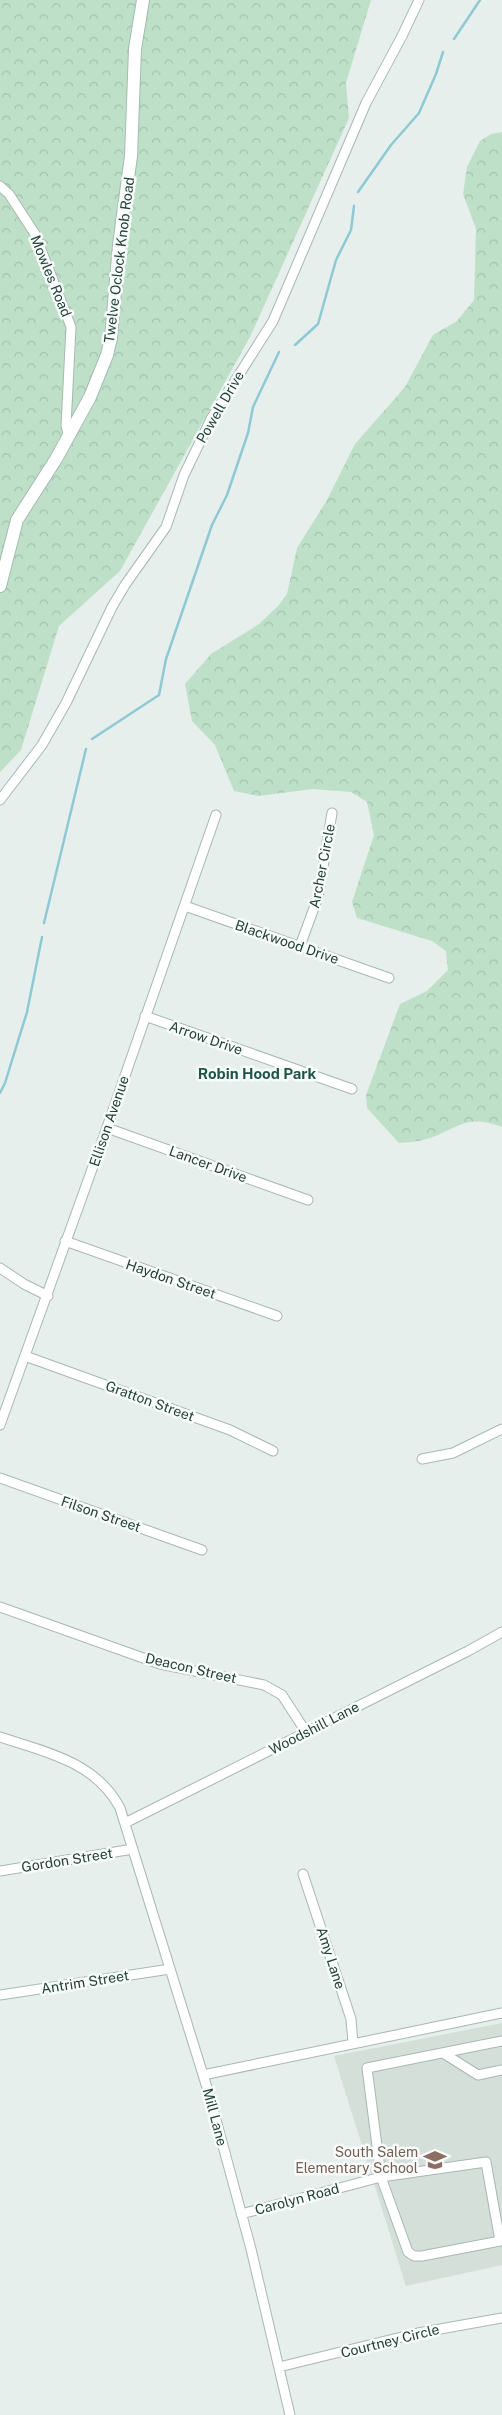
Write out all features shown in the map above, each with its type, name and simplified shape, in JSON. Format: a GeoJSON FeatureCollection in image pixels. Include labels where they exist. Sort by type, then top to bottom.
{"type":"FeatureCollection","features":[{"type":"Feature","properties":{"kind":"street","name":"Twelve Oclock Knob Road"},"geometry":{"type":"LineString","coordinates":[[0,586],[17,520],[68,436],[100,374],[111,338],[131,156],[135,49],[143,0]]}},
{"type":"Feature","properties":{"kind":"street","name":"Powell Drive"},"geometry":{"type":"LineString","coordinates":[[0,800],[42,745],[66,703],[112,607],[125,585],[166,527],[184,475],[211,419],[273,321],[359,120],[402,36],[418,0]]}},
{"type":"Feature","properties":{"kind":"street","name":"Mowles Road"},"geometry":{"type":"LineString","coordinates":[[0,186],[9,194],[35,234],[71,327],[66,426],[68,436]]}},
{"type":"Feature","properties":{"kind":"street","name":"Archer Circle"},"geometry":{"type":"LineString","coordinates":[[300,946],[318,897],[332,813]]}},
{"type":"Feature","properties":{"kind":"street","name":"Ellison Avenue"},"geometry":{"type":"LineString","coordinates":[[0,1425],[48,1296],[65,1242],[107,1128],[216,815]]}},
{"type":"Feature","properties":{"kind":"street","name":"Blackwood Drive"},"geometry":{"type":"LineString","coordinates":[[185,906],[390,978]]}},
{"type":"Feature","properties":{"kind":"street","name":"Arrow Drive"},"geometry":{"type":"LineString","coordinates":[[145,1016],[352,1089]]}},
{"type":"Feature","properties":{"kind":"street","name":"Lancer Drive"},"geometry":{"type":"LineString","coordinates":[[107,1128],[308,1200]]}},
{"type":"Feature","properties":{"kind":"street","name":"Haydon Street"},"geometry":{"type":"LineString","coordinates":[[65,1242],[277,1316]]}},
{"type":"Feature","properties":{"kind":"street"},"geometry":{"type":"LineString","coordinates":[[0,1268],[24,1284],[48,1296]]}},
{"type":"Feature","properties":{"kind":"street","name":"Gratton Street"},"geometry":{"type":"LineString","coordinates":[[25,1356],[230,1430],[273,1452]]}},
{"type":"Feature","properties":{"kind":"street"},"geometry":{"type":"LineString","coordinates":[[422,1459],[453,1453],[502,1429]]}},
{"type":"Feature","properties":{"kind":"street","name":"Filson Street"},"geometry":{"type":"LineString","coordinates":[[0,1478],[202,1550]]}},
{"type":"Feature","properties":{"kind":"street","name":"Deacon Street"},"geometry":{"type":"LineString","coordinates":[[0,1608],[160,1664],[204,1671],[273,1688],[288,1703],[306,1732]]}},
{"type":"Feature","properties":{"kind":"street","name":"Woodshill Lane"},"geometry":{"type":"LineString","coordinates":[[125,1823],[468,1651],[502,1632]]}},
{"type":"Feature","properties":{"kind":"street","name":"Mill Lane"},"geometry":{"type":"LineString","coordinates":[[0,1736],[62,1758],[89,1772],[99,1779],[115,1798],[125,1823],[203,2075],[241,2214],[290,2415]]}},
{"type":"Feature","properties":{"kind":"street","name":"Gordon Street"},"geometry":{"type":"LineString","coordinates":[[0,1871],[133,1849]]}},
{"type":"Feature","properties":{"kind":"street","name":"Amy Lane"},"geometry":{"type":"LineString","coordinates":[[303,1874],[351,2019],[353,2043]]}},
{"type":"Feature","properties":{"kind":"street","name":"Antrim Street"},"geometry":{"type":"LineString","coordinates":[[0,1995],[170,1969]]}},
{"type":"Feature","properties":{"kind":"street"},"geometry":{"type":"LineString","coordinates":[[203,2075],[502,2013]]}},
{"type":"Feature","properties":{"kind":"street"},"geometry":{"type":"LineString","coordinates":[[381,2177],[367,2068],[502,2040]]}},
{"type":"Feature","properties":{"kind":"street"},"geometry":{"type":"LineString","coordinates":[[443,2053],[478,2075],[502,2070]]}},
{"type":"Feature","properties":{"kind":"street","name":"Carolyn Road"},"geometry":{"type":"LineString","coordinates":[[241,2214],[381,2177],[486,2162],[500,2242],[414,2256],[405,2247],[381,2177]]}},
{"type":"Feature","properties":{"kind":"street","name":"Courtney Circle"},"geometry":{"type":"LineString","coordinates":[[279,2367],[418,2333],[502,2318]]}},
{"type":"Feature","properties":{"kind":"shaded area","name":"South Salem Elementary School"},"geometry":{"type":"Polygon","coordinates":[[[502,2023],[502,2265],[406,2286],[334,2056],[502,2023]]]}},
{"type":"Feature","properties":{"kind":"green space"},"geometry":{"type":"Polygon","coordinates":[[[0,0],[371,0],[346,83],[349,118],[250,337],[120,571],[59,626],[21,750],[0,772],[0,0]]]}},
{"type":"Feature","properties":{"kind":"green space"},"geometry":{"type":"Polygon","coordinates":[[[502,132],[502,1127],[478,1121],[469,1122],[423,1140],[399,1143],[367,1108],[366,1095],[400,1004],[427,991],[448,970],[446,951],[432,941],[357,918],[352,902],[374,835],[367,802],[351,792],[313,789],[258,796],[234,791],[215,745],[192,721],[185,684],[211,654],[259,624],[278,606],[287,594],[297,548],[327,500],[355,444],[405,387],[433,335],[457,321],[474,300],[476,229],[463,194],[467,167],[480,141],[491,134],[502,132]]]}},
{"type":"Feature","properties":{"kind":"waterway"},"geometry":{"type":"LineString","coordinates":[[454,39],[480,0]]}},
{"type":"Feature","properties":{"kind":"waterway"},"geometry":{"type":"LineString","coordinates":[[358,192],[391,145],[419,113],[436,74],[443,52]]}},
{"type":"Feature","properties":{"kind":"waterway"},"geometry":{"type":"LineString","coordinates":[[295,345],[318,324],[336,260],[351,230],[354,206]]}},
{"type":"Feature","properties":{"kind":"waterway"},"geometry":{"type":"LineString","coordinates":[[92,739],[159,695],[166,659],[212,525],[227,495],[248,433],[253,407],[279,352]]}},
{"type":"Feature","properties":{"kind":"waterway"},"geometry":{"type":"LineString","coordinates":[[44,923],[86,749]]}},
{"type":"Feature","properties":{"kind":"waterway"},"geometry":{"type":"LineString","coordinates":[[0,1093],[5,1083],[27,1012],[42,937]]}},
{"type":"Feature","properties":{"kind":"place","name":"South Salem Elementary School"},"geometry":{"type":"Point","coordinates":[435,2160]}},
{"type":"Feature","properties":{"kind":"district","name":"Robin Hood Park"},"geometry":{"type":"Point","coordinates":[257,1073]}}]}
